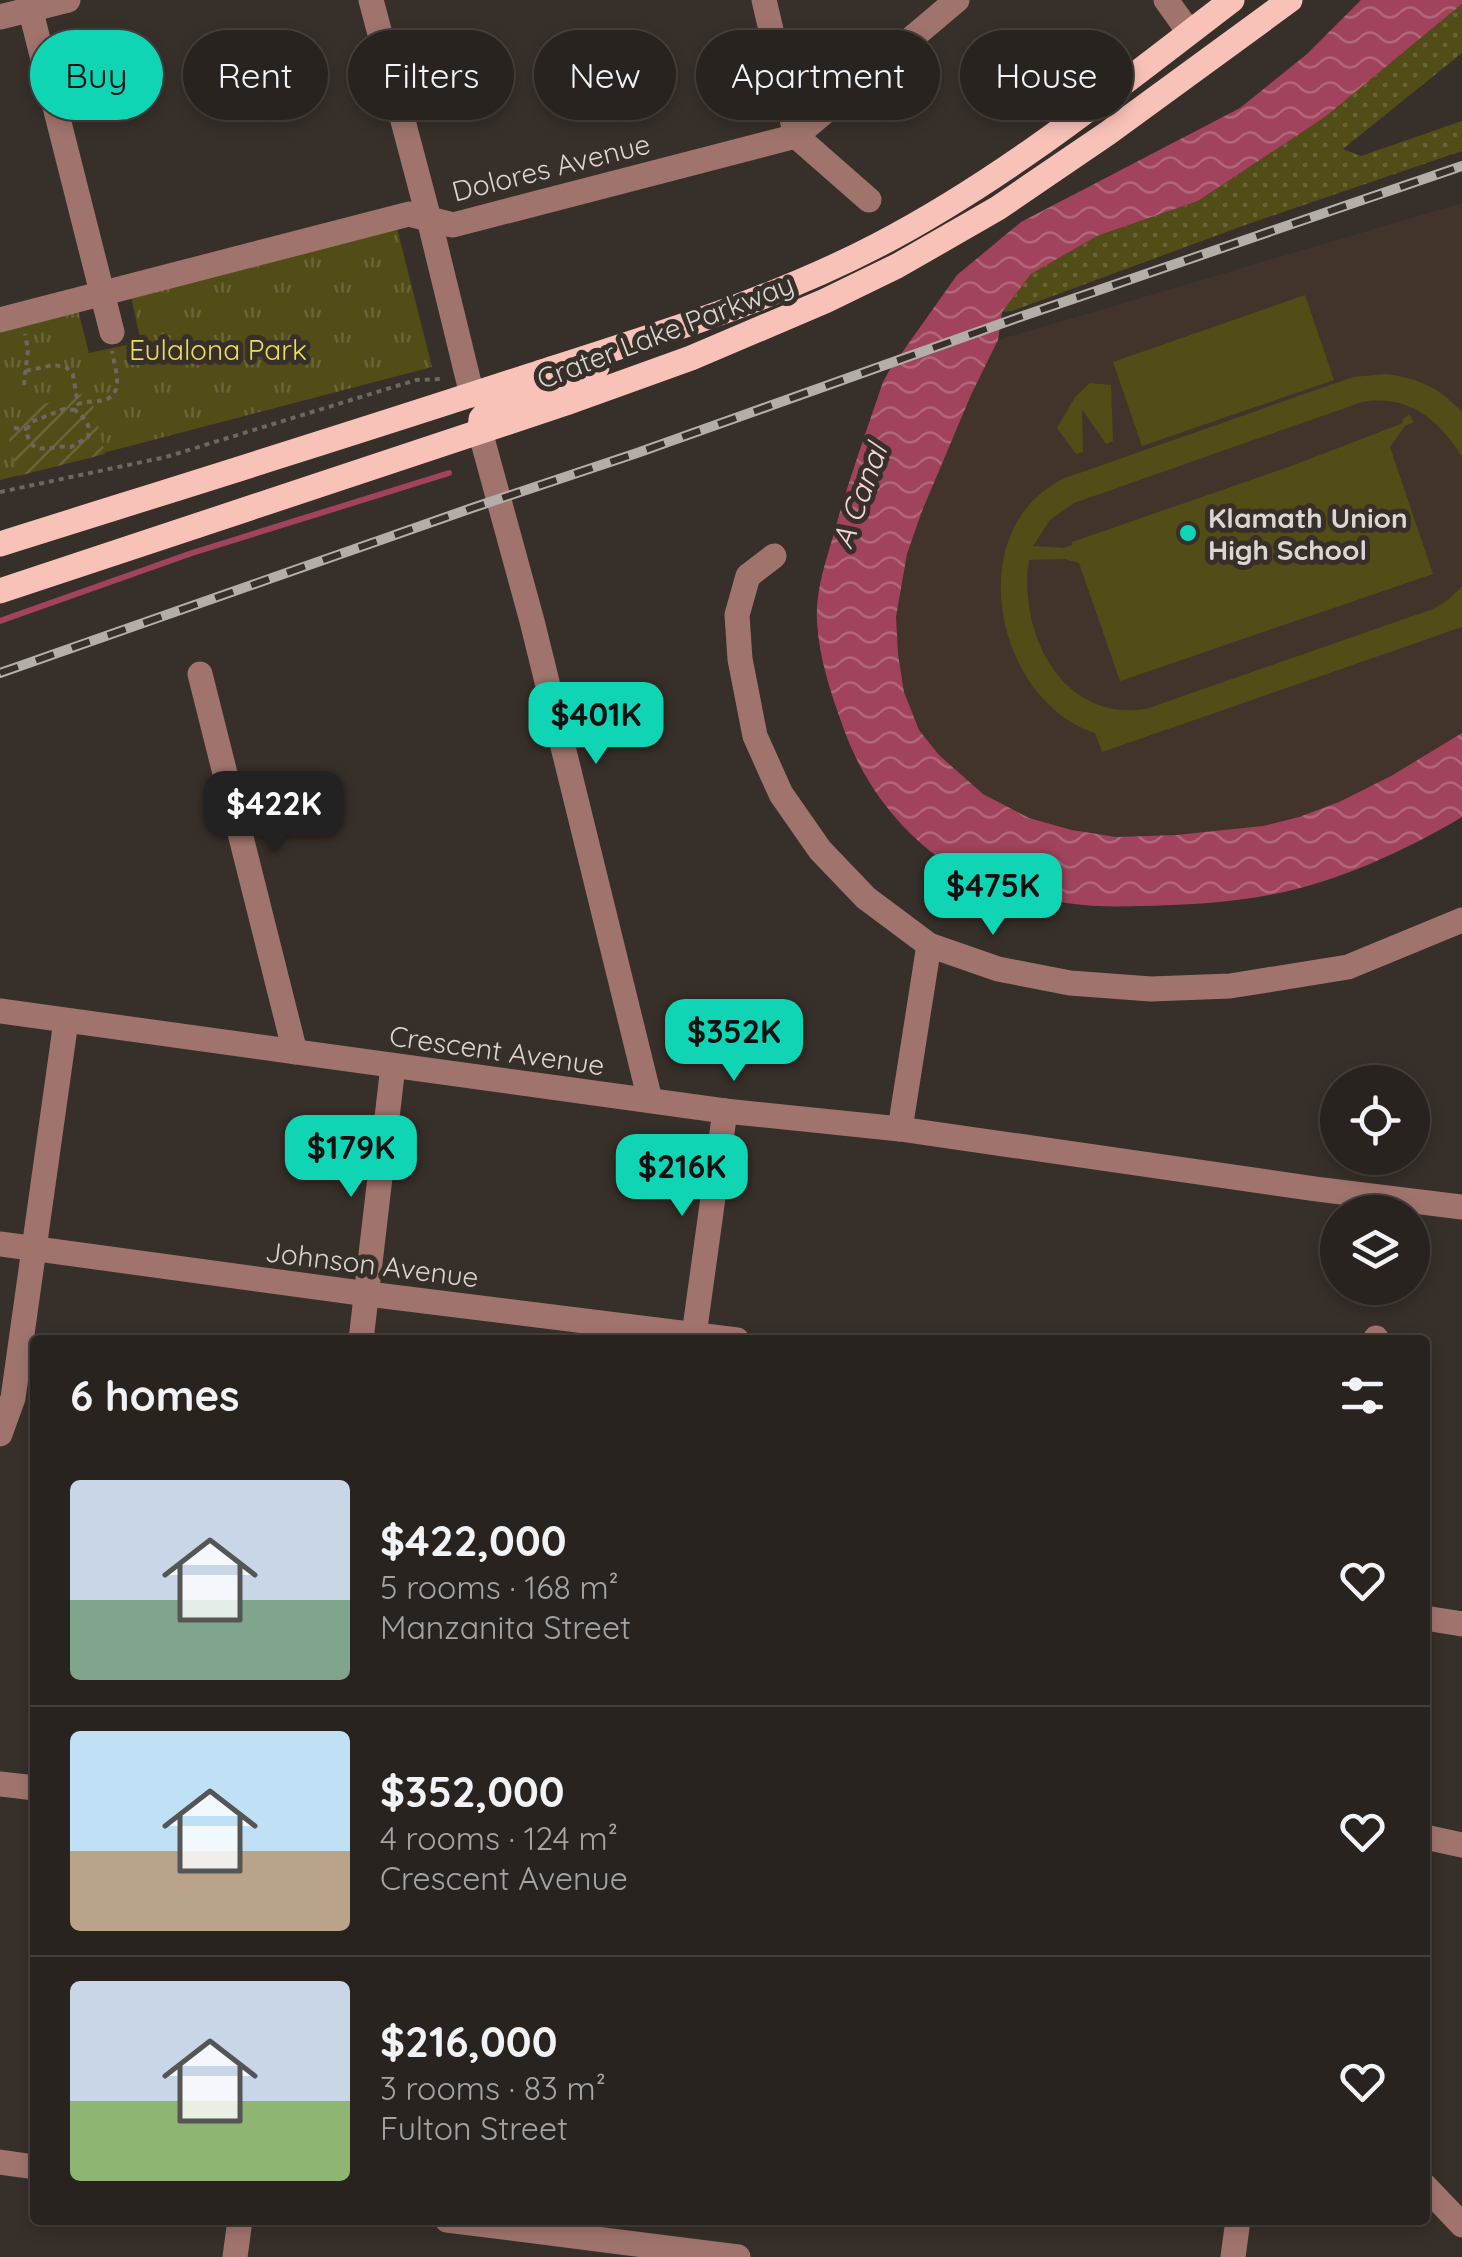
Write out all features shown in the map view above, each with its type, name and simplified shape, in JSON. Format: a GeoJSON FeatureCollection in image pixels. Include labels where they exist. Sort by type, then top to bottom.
{"type":"FeatureCollection","features":[{"type":"Feature","properties":{"kind":"main road","name":"Crater Lake Parkway"},"geometry":{"type":"LineString","coordinates":[[0,544],[472,395],[798,283],[880,244],[986,181],[1081,115],[1232,0]]}},
{"type":"Feature","properties":{"kind":"main road","name":"Crater Lake Parkway"},"geometry":{"type":"LineString","coordinates":[[0,591],[692,358],[826,301],[898,266],[998,208],[1290,0]]}},
{"type":"Feature","properties":{"kind":"main road"},"geometry":{"type":"LineString","coordinates":[[480,431],[487,412],[563,384],[660,333]]}},
{"type":"Feature","properties":{"kind":"street"},"geometry":{"type":"LineString","coordinates":[[0,17],[30,5],[68,0]]}},
{"type":"Feature","properties":{"kind":"street"},"geometry":{"type":"LineString","coordinates":[[372,0],[472,395]]}},
{"type":"Feature","properties":{"kind":"street"},"geometry":{"type":"LineString","coordinates":[[764,0],[796,136],[869,200]]}},
{"type":"Feature","properties":{"kind":"street","name":"Dolores Avenue"},"geometry":{"type":"LineString","coordinates":[[10,317],[409,214],[454,225],[796,136],[957,0]]}},
{"type":"Feature","properties":{"kind":"street"},"geometry":{"type":"LineString","coordinates":[[1166,0],[1190,32]]}},
{"type":"Feature","properties":{"kind":"street"},"geometry":{"type":"LineString","coordinates":[[30,5],[112,332]]}},
{"type":"Feature","properties":{"kind":"street"},"geometry":{"type":"LineString","coordinates":[[480,431],[532,620],[650,1100]]}},
{"type":"Feature","properties":{"kind":"street"},"geometry":{"type":"LineString","coordinates":[[774,556],[748,576],[738,615],[740,658],[756,736],[780,794],[820,850],[866,898],[929,945],[998,970],[1070,983],[1151,990],[1230,986],[1348,967],[1462,920]]}},
{"type":"Feature","properties":{"kind":"street"},"geometry":{"type":"LineString","coordinates":[[200,674],[295,1052]]}},
{"type":"Feature","properties":{"kind":"street"},"geometry":{"type":"LineString","coordinates":[[900,1129],[929,945]]}},
{"type":"Feature","properties":{"kind":"street","name":"Crescent Avenue"},"geometry":{"type":"LineString","coordinates":[[0,1012],[726,1111],[900,1129],[1316,1190],[1462,1206]]}},
{"type":"Feature","properties":{"kind":"street"},"geometry":{"type":"LineString","coordinates":[[0,1434],[13,1398],[66,1021]]}},
{"type":"Feature","properties":{"kind":"street"},"geometry":{"type":"LineString","coordinates":[[362,1335],[393,1066]]}},
{"type":"Feature","properties":{"kind":"street"},"geometry":{"type":"LineString","coordinates":[[694,1335],[726,1111]]}},
{"type":"Feature","properties":{"kind":"street","name":"Johnson Avenue"},"geometry":{"type":"LineString","coordinates":[[0,1244],[694,1335]]}},
{"type":"Feature","properties":{"kind":"street"},"geometry":{"type":"LineString","coordinates":[[1430,1619],[1462,1624]]}},
{"type":"Feature","properties":{"kind":"street"},"geometry":{"type":"LineString","coordinates":[[0,1784],[30,1787]]}},
{"type":"Feature","properties":{"kind":"street"},"geometry":{"type":"LineString","coordinates":[[1430,1838],[1462,1845]]}},
{"type":"Feature","properties":{"kind":"street"},"geometry":{"type":"LineString","coordinates":[[0,2162],[30,2166]]}},
{"type":"Feature","properties":{"kind":"street"},"geometry":{"type":"LineString","coordinates":[[1430,2191],[1462,2224]]}},
{"type":"Feature","properties":{"kind":"street"},"geometry":{"type":"LineString","coordinates":[[235,2257],[239,2225]]}},
{"type":"Feature","properties":{"kind":"street"},"geometry":{"type":"LineString","coordinates":[[470,2225],[569,2246],[738,2257]]}},
{"type":"Feature","properties":{"kind":"street"},"geometry":{"type":"LineString","coordinates":[[1233,2257],[1237,2225]]}},
{"type":"Feature","properties":{"kind":"path"},"geometry":{"type":"LineString","coordinates":[[10,317],[28,350],[24,385]]}},
{"type":"Feature","properties":{"kind":"path"},"geometry":{"type":"LineString","coordinates":[[74,410],[78,404],[112,396],[117,388],[112,332]]}},
{"type":"Feature","properties":{"kind":"path"},"geometry":{"type":"LineString","coordinates":[[26,371],[54,365],[66,367],[73,376],[78,404]]}},
{"type":"Feature","properties":{"kind":"path"},"geometry":{"type":"LineString","coordinates":[[0,492],[147,462],[416,380],[440,379]]}},
{"type":"Feature","properties":{"kind":"path"},"geometry":{"type":"LineString","coordinates":[[64,409],[74,410],[87,422],[88,437],[72,447],[36,448],[30,443],[27,429],[31,422],[64,409]]}},
{"type":"Feature","properties":{"kind":"path"},"geometry":{"type":"LineString","coordinates":[[14,428],[27,429]]}},
{"type":"Feature","properties":{"kind":"shaded area","name":"Klamath Union High School"},"geometry":{"type":"Polygon","coordinates":[[[1462,203],[1462,733],[1339,802],[1263,826],[1116,837],[1029,818],[983,794],[939,755],[919,730],[904,692],[896,617],[907,554],[922,511],[998,340],[1462,203]]]}},
{"type":"Feature","properties":{"kind":"green space"},"geometry":{"type":"Polygon","coordinates":[[[1462,4],[1462,53],[1343,149],[1361,156],[1462,121],[1462,151],[1002,312],[1031,274],[1097,236],[1198,201],[1325,117],[1462,4]]]}},
{"type":"Feature","properties":{"kind":"green space","name":"Eulalona Park"},"geometry":{"type":"Polygon","coordinates":[[[397,228],[432,367],[0,480],[0,329],[78,310],[89,353],[141,342],[131,297],[397,228]]]}},
{"type":"Feature","properties":{"kind":"green space"},"geometry":{"type":"Polygon","coordinates":[[[1305,295],[1334,380],[1142,446],[1113,362],[1305,295]]]}},
{"type":"Feature","properties":{"kind":"green space"},"geometry":{"type":"Polygon","coordinates":[[[1386,374],[1428,386],[1462,412],[1462,457],[1443,431],[1421,412],[1394,402],[1362,402],[1074,503],[1050,520],[1033,546],[1064,548],[1403,423],[1409,414],[1414,422],[1405,426],[1390,447],[1433,574],[1120,681],[1079,563],[1064,559],[1029,560],[1027,588],[1039,642],[1069,687],[1090,701],[1116,709],[1146,709],[1433,609],[1462,586],[1462,627],[1102,752],[1095,733],[1061,715],[1033,687],[1014,651],[1003,612],[1002,572],[1011,534],[1032,502],[1065,478],[1353,377],[1386,374]]]}},
{"type":"Feature","properties":{"kind":"green space"},"geometry":{"type":"Polygon","coordinates":[[[1090,383],[1111,385],[1113,441],[1106,444],[1082,409],[1083,452],[1076,454],[1057,428],[1075,397],[1090,383]]]}},
{"type":"Feature","properties":{"kind":"green space"},"geometry":{"type":"Polygon","coordinates":[[[90,392],[105,454],[18,476],[5,423],[29,417],[27,408],[90,392]]]}},
{"type":"Feature","properties":{"kind":"water","name":"A Canal"},"geometry":{"type":"Polygon","coordinates":[[[1361,0],[1462,0],[1462,4],[1325,117],[1198,201],[1097,236],[1031,274],[1002,312],[998,340],[971,395],[907,554],[896,617],[898,654],[904,692],[919,730],[939,755],[983,794],[1029,818],[1116,837],[1263,826],[1339,802],[1462,733],[1462,817],[1395,853],[1346,873],[1257,897],[1108,906],[1049,900],[989,887],[963,874],[918,841],[881,799],[853,751],[823,661],[817,611],[822,577],[883,382],[957,275],[1021,222],[1240,108],[1307,54],[1361,0]]]}},
{"type":"Feature","properties":{"kind":"waterway"},"geometry":{"type":"LineString","coordinates":[[0,621],[192,553],[449,473]]}},
{"type":"Feature","properties":{"kind":"railway"},"geometry":{"type":"LineString","coordinates":[[0,673],[1462,166]]}},
{"type":"Feature","properties":{"kind":"place","name":"Klamath Union High School"},"geometry":{"type":"Point","coordinates":[1188,533]}}]}
